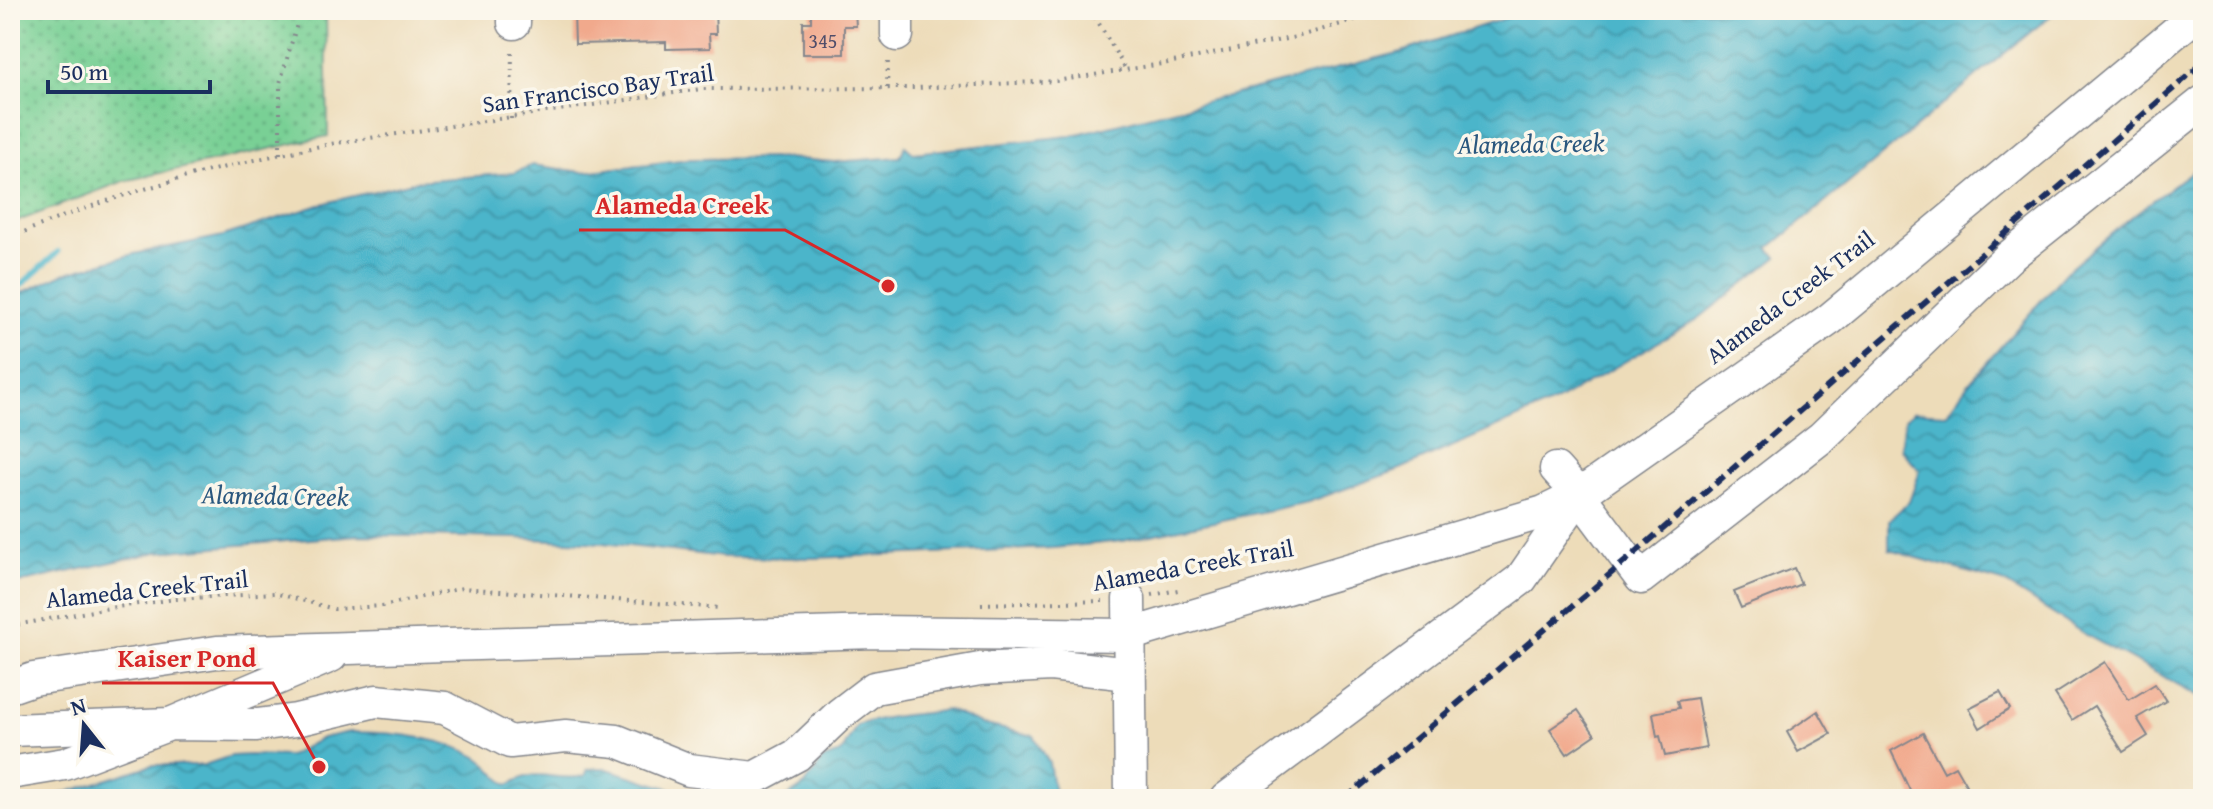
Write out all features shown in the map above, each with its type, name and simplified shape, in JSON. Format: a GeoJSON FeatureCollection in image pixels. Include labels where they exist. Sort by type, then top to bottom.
{"type":"FeatureCollection","features":[{"type":"Feature","properties":{"kind":"lane"},"geometry":{"type":"LineString","coordinates":[[10,687],[33,679],[217,652],[875,632],[1128,635],[1544,512],[1579,495],[1830,319],[2202,10]]}},
{"type":"Feature","properties":{"kind":"lane"},"geometry":{"type":"LineString","coordinates":[[1556,469],[1641,578],[1822,437],[2009,257],[2203,102]]}},
{"type":"Feature","properties":{"kind":"lane"},"geometry":{"type":"LineString","coordinates":[[1226,799],[1521,579],[1579,495]]}},
{"type":"Feature","properties":{"kind":"lane"},"geometry":{"type":"LineString","coordinates":[[1129,599],[1131,799]]}},
{"type":"Feature","properties":{"kind":"lane"},"geometry":{"type":"LineString","coordinates":[[10,773],[65,764],[170,724],[349,648]]}},
{"type":"Feature","properties":{"kind":"lane"},"geometry":{"type":"LineString","coordinates":[[10,730],[170,724],[257,725],[296,720],[376,701],[445,708],[510,742],[566,736],[617,741],[689,770],[754,778],[797,755],[840,714],[874,688],[994,668],[1051,665],[1129,674]]}},
{"type":"Feature","properties":{"kind":"path"},"geometry":{"type":"LineString","coordinates":[[280,154],[280,83],[301,10]]}},
{"type":"Feature","properties":{"kind":"path"},"geometry":{"type":"LineString","coordinates":[[1091,10],[1126,70]]}},
{"type":"Feature","properties":{"kind":"path","name":"San Francisco Bay Trail"},"geometry":{"type":"LineString","coordinates":[[11,235],[107,201],[280,154],[413,131],[701,89],[915,88],[1056,81],[1296,37],[1390,10]]}},
{"type":"Feature","properties":{"kind":"path"},"geometry":{"type":"LineString","coordinates":[[511,119],[514,17]]}},
{"type":"Feature","properties":{"kind":"path","name":"Alameda Creek Trail"},"geometry":{"type":"LineString","coordinates":[[10,626],[176,599],[275,593],[334,609],[382,606],[462,588],[732,609]]}},
{"type":"Feature","properties":{"kind":"path","name":"Alameda Creek Trail"},"geometry":{"type":"LineString","coordinates":[[968,605],[1088,603],[1191,588]]}},
{"type":"Feature","properties":{"kind":"green space"},"geometry":{"type":"Polygon","coordinates":[[[10,10],[326,10],[328,136],[124,181],[10,224],[10,10]]]}},
{"type":"Feature","properties":{"kind":"water","name":"Alameda Creek"},"geometry":{"type":"Polygon","coordinates":[[[1531,10],[2058,10],[1769,248],[1777,257],[1698,319],[1555,402],[1398,470],[1308,502],[1123,541],[1053,548],[813,558],[724,557],[603,543],[357,535],[157,552],[10,585],[10,298],[63,274],[134,254],[223,236],[329,202],[417,181],[514,173],[532,165],[583,172],[689,159],[785,158],[834,162],[900,157],[905,146],[913,153],[1069,136],[1398,53],[1531,10]]]}},
{"type":"Feature","properties":{"kind":"water"},"geometry":{"type":"Polygon","coordinates":[[[2203,163],[2203,698],[2086,635],[2003,582],[1889,550],[1889,520],[1909,502],[1920,471],[1901,449],[1905,419],[1913,412],[1946,414],[1969,383],[2066,272],[2136,213],[2203,163]]]}},
{"type":"Feature","properties":{"kind":"water"},"geometry":{"type":"Polygon","coordinates":[[[948,710],[981,724],[1034,736],[1049,763],[1055,799],[784,799],[805,785],[823,759],[841,753],[857,725],[948,710]]]}},
{"type":"Feature","properties":{"kind":"water"},"geometry":{"type":"Polygon","coordinates":[[[349,732],[398,734],[447,744],[477,757],[509,785],[529,776],[574,778],[585,776],[588,769],[604,768],[695,799],[36,799],[52,797],[152,765],[204,765],[231,756],[289,756],[322,738],[349,732]]]}},
{"type":"Feature","properties":{"kind":"building"},"geometry":{"type":"Polygon","coordinates":[[[687,10],[715,10],[716,34],[709,34],[710,48],[666,49],[666,42],[575,44],[574,12],[623,11],[623,20],[687,16],[687,10]]]}},
{"type":"Feature","properties":{"kind":"building"},"geometry":{"type":"Polygon","coordinates":[[[811,10],[855,10],[856,26],[844,26],[844,54],[803,54],[803,22],[811,22],[811,10]]]}},
{"type":"Feature","properties":{"kind":"building"},"geometry":{"type":"Polygon","coordinates":[[[1794,568],[1801,584],[1741,608],[1734,592],[1794,568]]]}},
{"type":"Feature","properties":{"kind":"building"},"geometry":{"type":"Polygon","coordinates":[[[2105,662],[2129,700],[2155,684],[2166,701],[2137,718],[2148,736],[2123,752],[2094,706],[2072,720],[2055,694],[2105,662]]]}},
{"type":"Feature","properties":{"kind":"building"},"geometry":{"type":"Polygon","coordinates":[[[2000,692],[2010,709],[1980,728],[1969,708],[2000,692]]]}},
{"type":"Feature","properties":{"kind":"building"},"geometry":{"type":"Polygon","coordinates":[[[1697,698],[1706,748],[1665,756],[1660,736],[1657,737],[1653,713],[1679,708],[1677,701],[1697,698]]]}},
{"type":"Feature","properties":{"kind":"building"},"geometry":{"type":"Polygon","coordinates":[[[1578,710],[1595,735],[1567,754],[1550,729],[1578,710]]]}},
{"type":"Feature","properties":{"kind":"building"},"geometry":{"type":"Polygon","coordinates":[[[1818,711],[1831,734],[1798,752],[1787,732],[1818,711]]]}},
{"type":"Feature","properties":{"kind":"building"},"geometry":{"type":"Polygon","coordinates":[[[1923,733],[1944,772],[1955,766],[1966,785],[1939,799],[1914,799],[1891,751],[1923,733]]]}},
{"type":"Feature","properties":{"kind":"waterway"},"geometry":{"type":"LineString","coordinates":[[10,295],[58,252]]}},
{"type":"Feature","properties":{"kind":"railway"},"geometry":{"type":"LineString","coordinates":[[1345,799],[2203,63]]}},
{"type":"Feature","properties":{"kind":"place","name":"Alameda Creek"},"geometry":{"type":"Point","coordinates":[888,286]}},
{"type":"Feature","properties":{"kind":"place","name":"Kaiser Pond"},"geometry":{"type":"Point","coordinates":[319,767]}}]}
